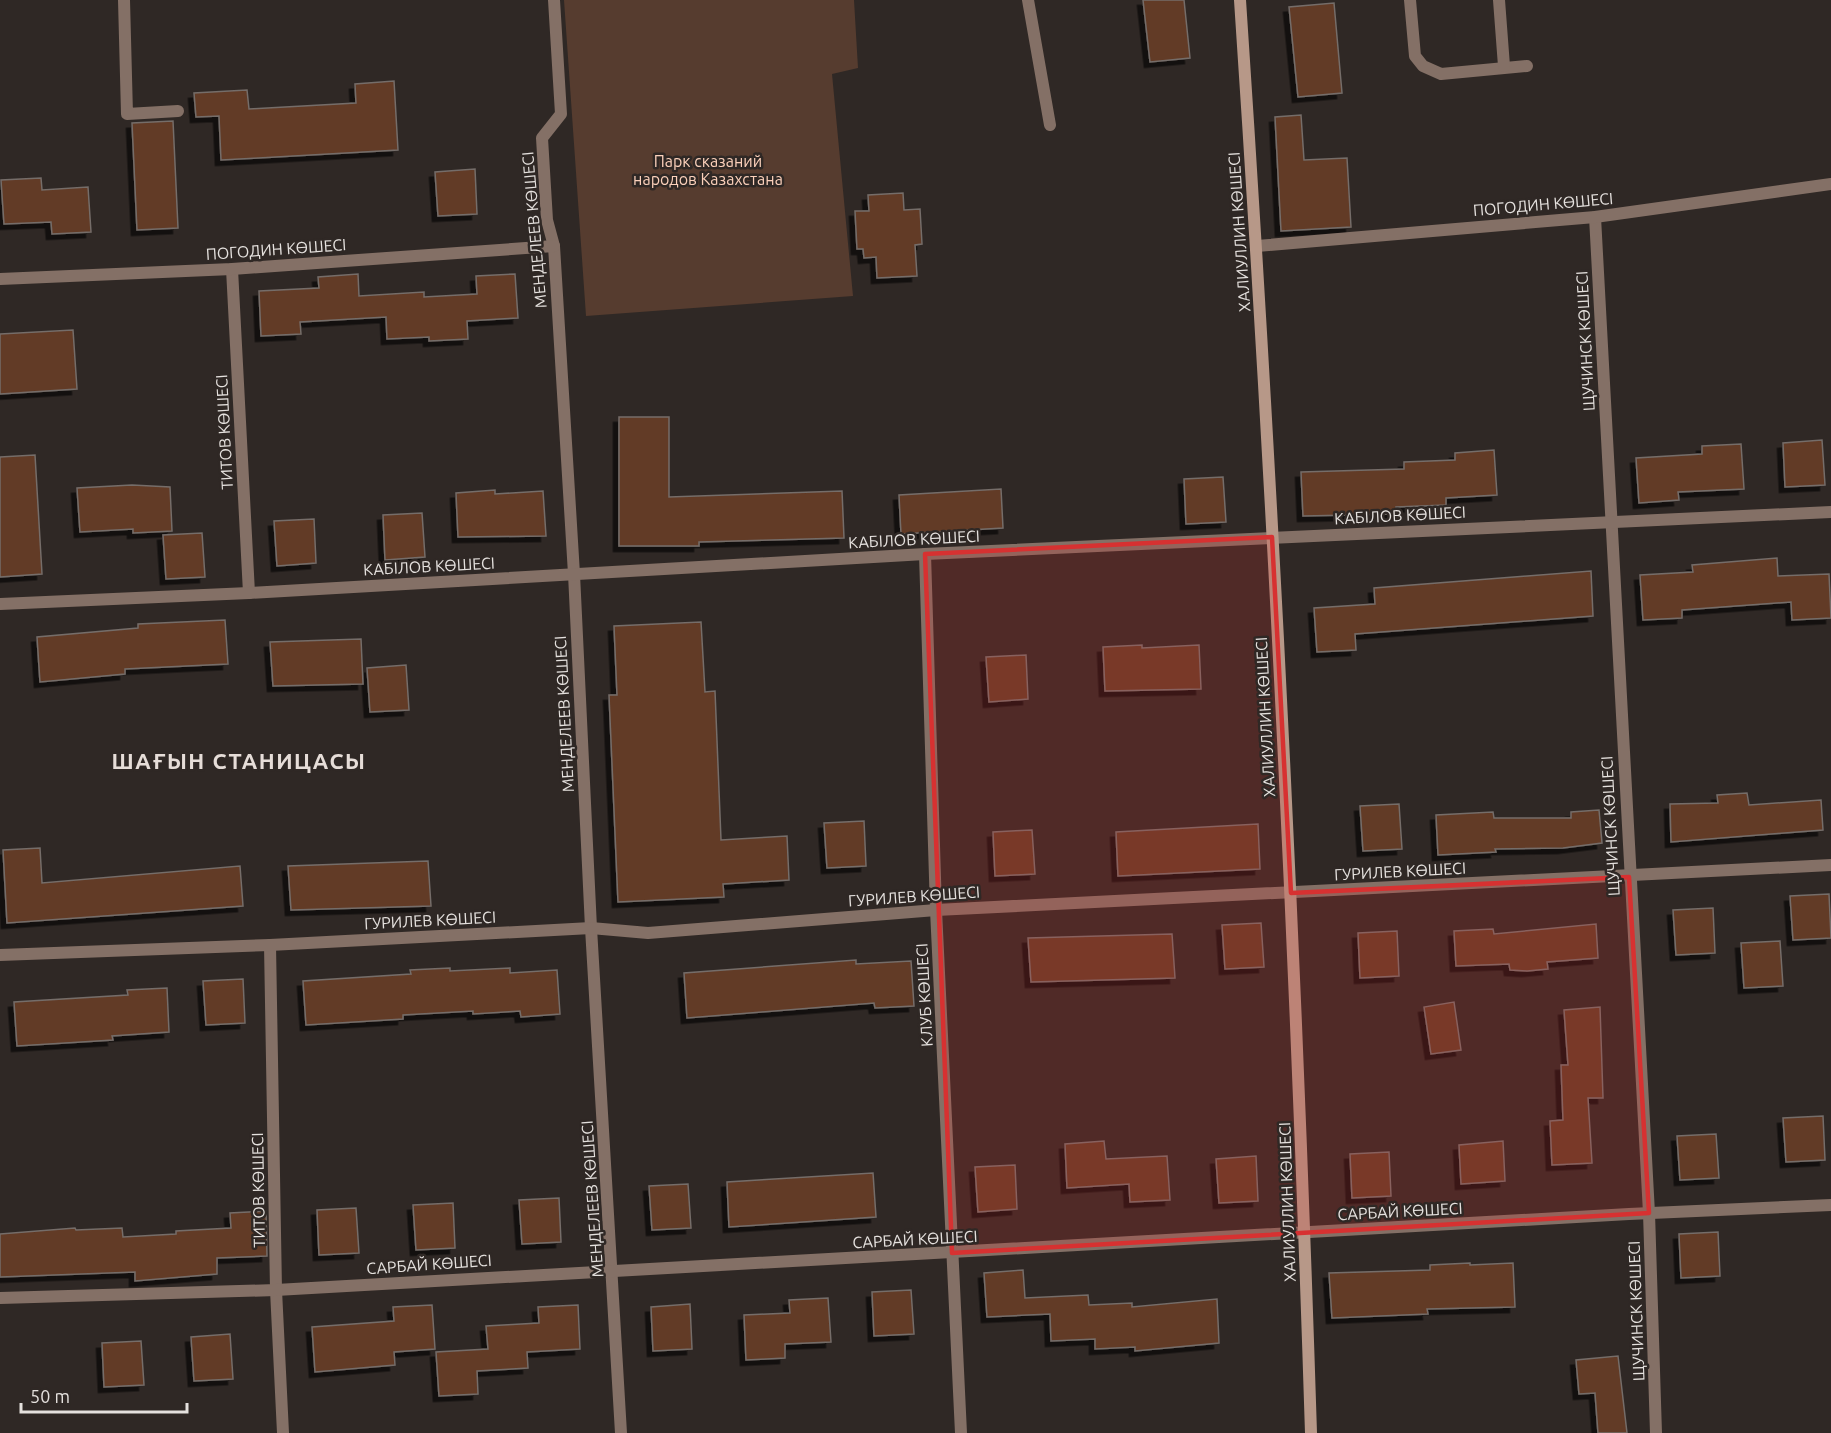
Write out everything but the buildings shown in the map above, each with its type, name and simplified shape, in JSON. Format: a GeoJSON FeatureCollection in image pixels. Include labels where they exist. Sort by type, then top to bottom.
{"type":"FeatureCollection","features":[{"type":"Feature","properties":{"kind":"main road","name":"ХАЛИУЛЛИН КӨШЕСІ"},"geometry":{"type":"LineString","coordinates":[[1240,0],[1257,246],[1291,893],[1311,1433]]}},
{"type":"Feature","properties":{"kind":"street"},"geometry":{"type":"LineString","coordinates":[[124,0],[127,114],[178,111]]}},
{"type":"Feature","properties":{"kind":"street","name":"МЕНДЕЛЕЕВ КӨШЕСІ"},"geometry":{"type":"LineString","coordinates":[[554,0],[561,114],[542,138],[547,220],[554,246],[621,1433]]}},
{"type":"Feature","properties":{"kind":"street"},"geometry":{"type":"LineString","coordinates":[[1028,0],[1050,125]]}},
{"type":"Feature","properties":{"kind":"street"},"geometry":{"type":"LineString","coordinates":[[1410,0],[1415,56],[1423,66],[1441,74],[1504,66],[1527,66]]}},
{"type":"Feature","properties":{"kind":"street"},"geometry":{"type":"LineString","coordinates":[[1499,0],[1504,66]]}},
{"type":"Feature","properties":{"kind":"street","name":"ПОГОДИН КӨШЕСІ"},"geometry":{"type":"LineString","coordinates":[[1257,246],[1594,217],[1831,184]]}},
{"type":"Feature","properties":{"kind":"street","name":"ЩУЧИНСК КӨШЕСІ"},"geometry":{"type":"LineString","coordinates":[[1594,217],[1613,522],[1629,877],[1649,1213],[1656,1433]]}},
{"type":"Feature","properties":{"kind":"street","name":"ПОГОДИН КӨШЕСІ"},"geometry":{"type":"LineString","coordinates":[[0,279],[232,269],[554,246]]}},
{"type":"Feature","properties":{"kind":"street","name":"ТИТОВ КӨШЕСІ"},"geometry":{"type":"LineString","coordinates":[[232,269],[249,593]]}},
{"type":"Feature","properties":{"kind":"street","name":"КАБІЛОВ КӨШЕСІ"},"geometry":{"type":"LineString","coordinates":[[0,604],[249,593],[925,554],[1831,512]]}},
{"type":"Feature","properties":{"kind":"street","name":"КЛУБ КӨШЕСІ"},"geometry":{"type":"LineString","coordinates":[[925,554],[936,910],[961,1433]]}},
{"type":"Feature","properties":{"kind":"street","name":"ГУРИЛЕВ КӨШЕСІ"},"geometry":{"type":"LineString","coordinates":[[0,955],[270,945],[591,928],[648,933],[936,910],[1629,877],[1831,865]]}},
{"type":"Feature","properties":{"kind":"street","name":"ТИТОВ КӨШЕСІ"},"geometry":{"type":"LineString","coordinates":[[270,945],[276,1290],[283,1433]]}},
{"type":"Feature","properties":{"kind":"street","name":"САРБАЙ КӨШЕСІ"},"geometry":{"type":"LineString","coordinates":[[0,1298],[276,1290],[1649,1213],[1831,1205]]}},
{"type":"Feature","properties":{"kind":"highlighted area"},"geometry":{"type":"Polygon","coordinates":[[[1272,537],[1291,893],[1629,877],[1649,1213],[952,1253],[925,554],[1272,537]]]}},
{"type":"Feature","properties":{"kind":"green space","name":"Парк сказаний народов Казахстана"},"geometry":{"type":"Polygon","coordinates":[[[564,0],[854,0],[858,68],[832,74],[853,296],[586,316],[564,0]]]}},
{"type":"Feature","properties":{"kind":"district","name":"ШАҒЫН СТАНИЦАСЫ"},"geometry":{"type":"Point","coordinates":[239,760]}}]}
